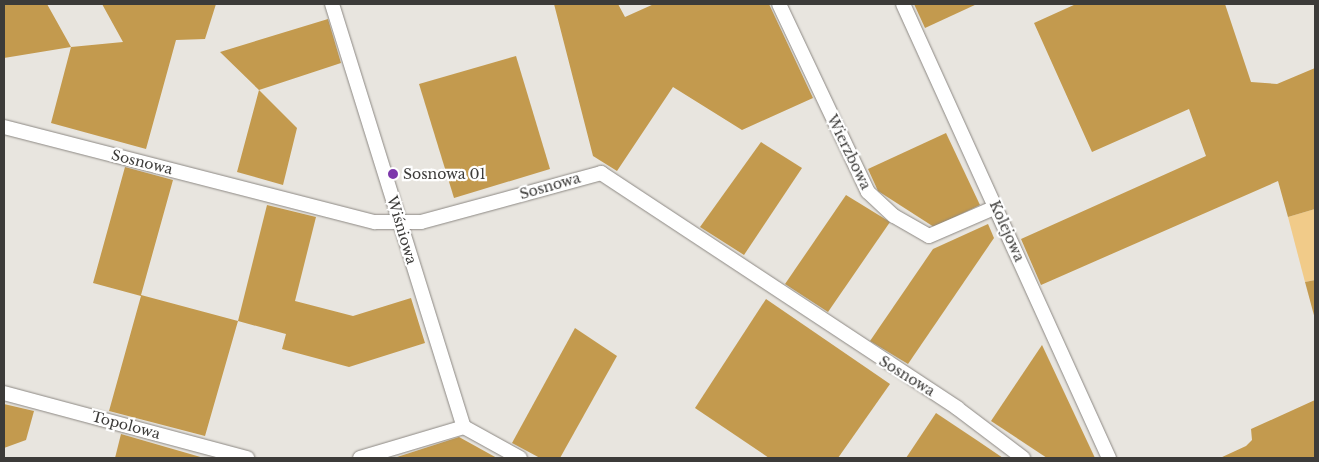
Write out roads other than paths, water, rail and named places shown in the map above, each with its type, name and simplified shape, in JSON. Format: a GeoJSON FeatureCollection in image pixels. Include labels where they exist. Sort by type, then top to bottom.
{"type":"FeatureCollection","features":[{"type":"Feature","properties":{"kind":"street","name":"Wiśniowa"},"geometry":{"type":"LineString","coordinates":[[332,4],[464,427]]}},
{"type":"Feature","properties":{"kind":"street","name":"Wierzbowa"},"geometry":{"type":"LineString","coordinates":[[779,4],[858,174],[875,198],[894,216],[929,236],[996,207]]}},
{"type":"Feature","properties":{"kind":"street","name":"Kolejowa"},"geometry":{"type":"LineString","coordinates":[[903,4],[1109,458]]}},
{"type":"Feature","properties":{"kind":"street","name":"Sosnowa"},"geometry":{"type":"LineString","coordinates":[[4,127],[374,222],[400,224],[421,222],[601,173],[958,408],[1024,458]]}},
{"type":"Feature","properties":{"kind":"street","name":"Topolowa"},"geometry":{"type":"LineString","coordinates":[[4,393],[214,454],[247,458]]}},
{"type":"Feature","properties":{"kind":"street"},"geometry":{"type":"LineString","coordinates":[[360,458],[464,427],[520,458]]}},
{"type":"Feature","properties":{"kind":"place","name":"Sosnowa 01"},"geometry":{"type":"Point","coordinates":[393,174]}}]}
